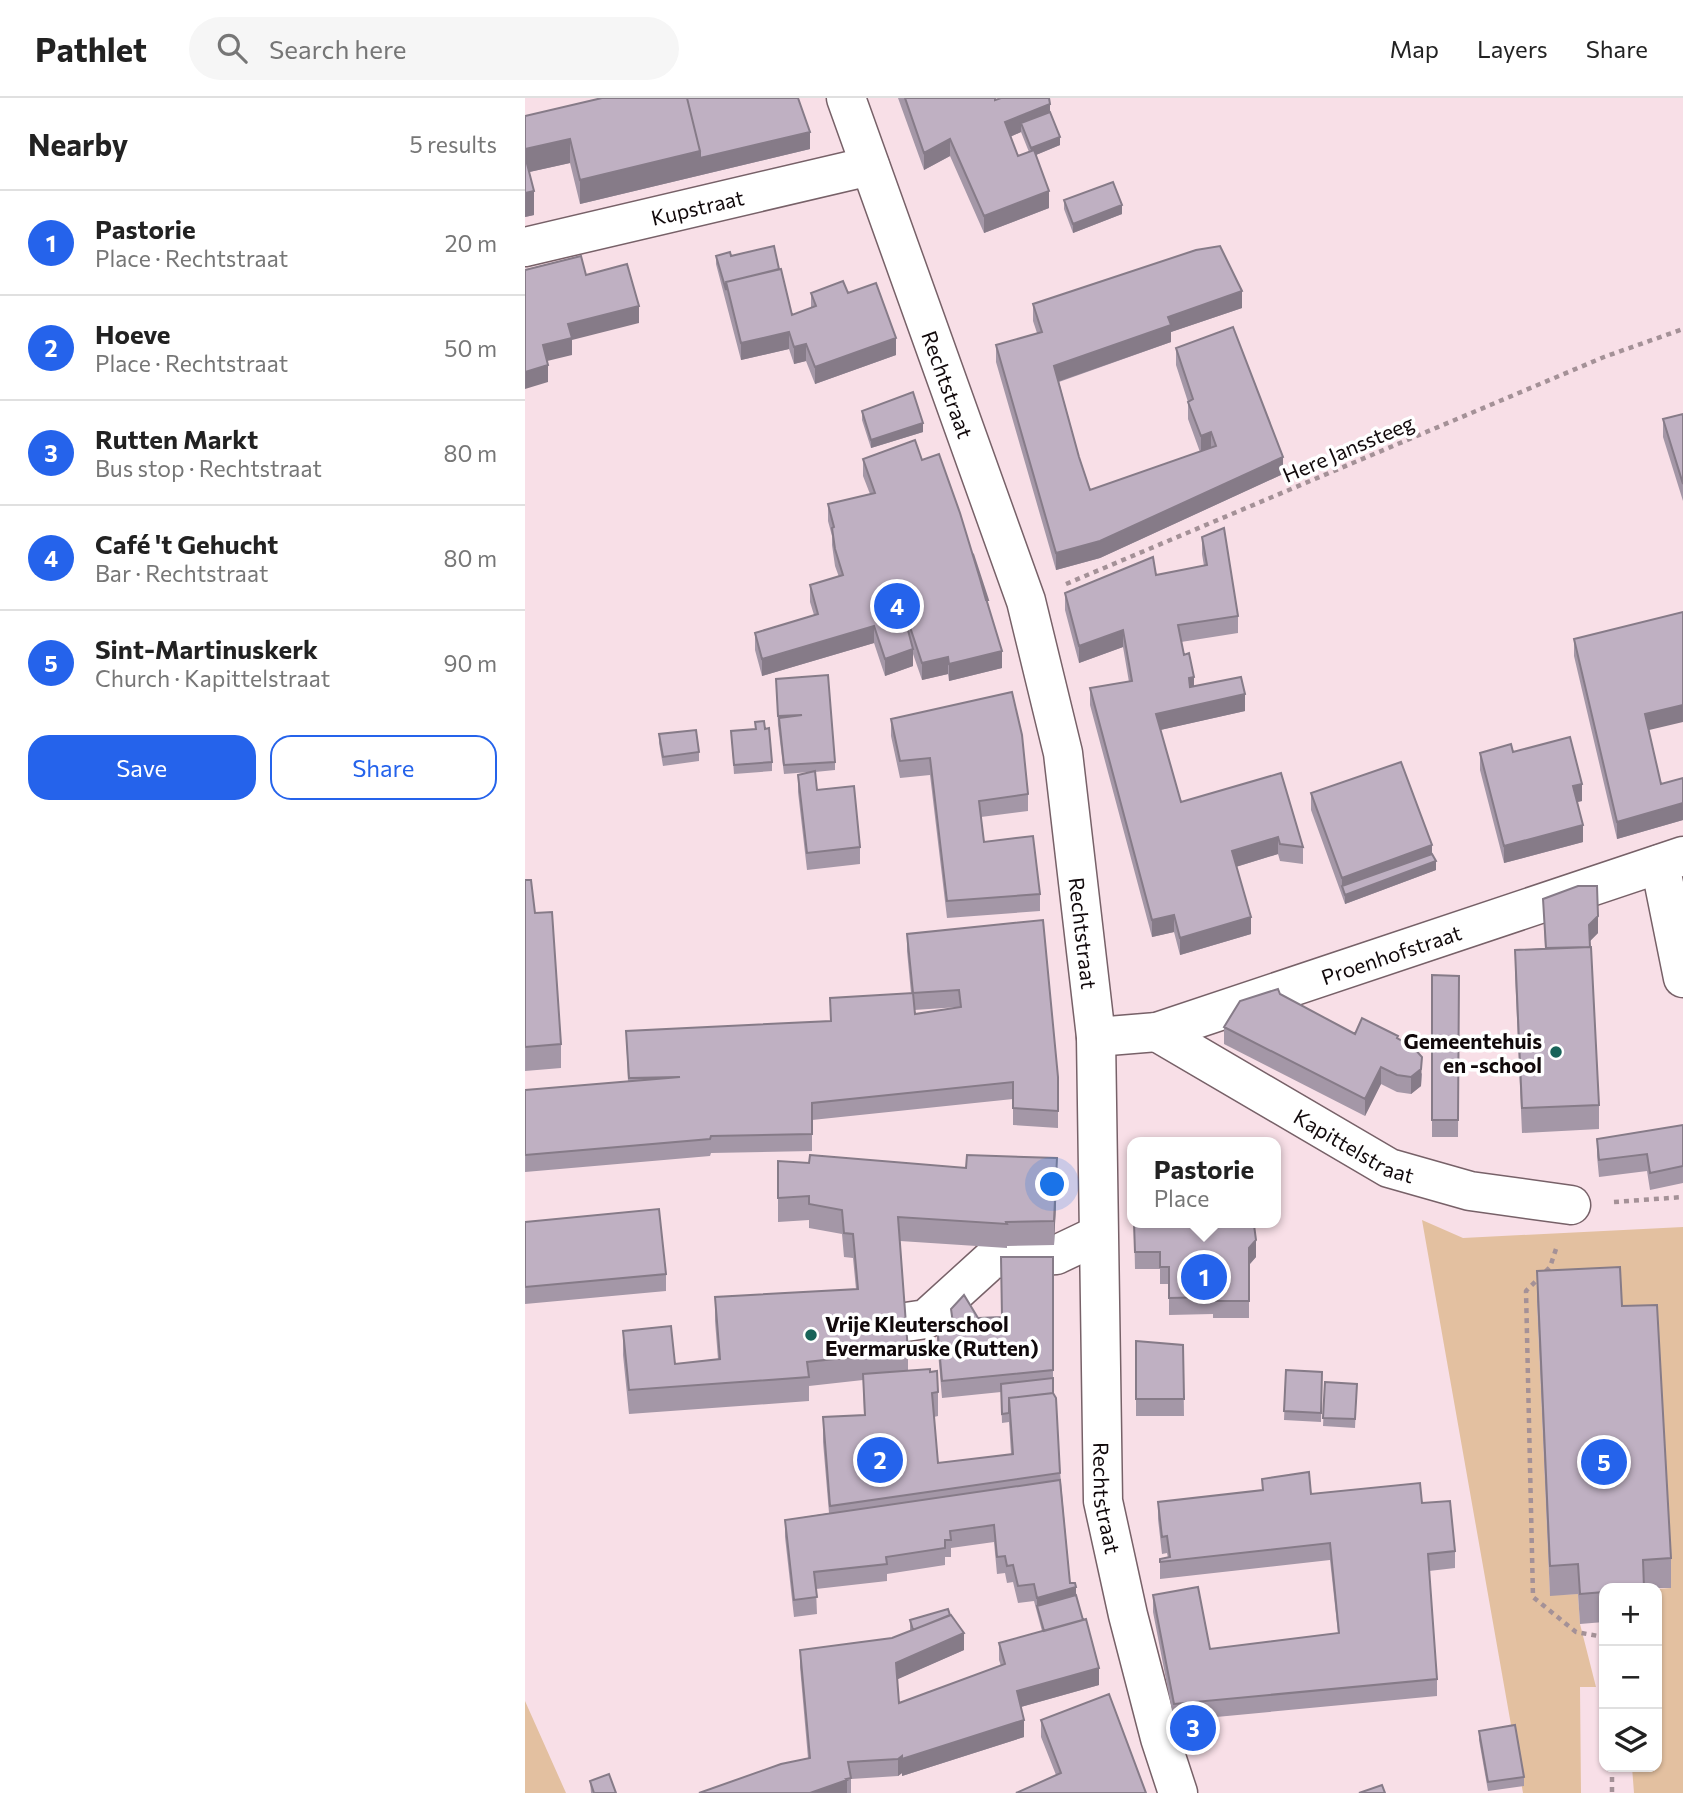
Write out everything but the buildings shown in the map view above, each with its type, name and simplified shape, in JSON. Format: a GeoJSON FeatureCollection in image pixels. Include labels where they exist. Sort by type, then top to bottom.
{"type":"FeatureCollection","features":[{"type":"Feature","properties":{"kind":"street","name":"Rechtstraat"},"geometry":{"type":"LineString","coordinates":[[846,98],[1026,601],[1063,752],[1096,1037],[1103,1502],[1128,1615],[1160,1738],[1178,1793]]}},
{"type":"Feature","properties":{"kind":"street","name":"Kupstraat"},"geometry":{"type":"LineString","coordinates":[[525,247],[870,166]]}},
{"type":"Feature","properties":{"kind":"street","name":"Proenhofstraat"},"geometry":{"type":"LineString","coordinates":[[1096,1037],[1157,1032],[1672,860]]}},
{"type":"Feature","properties":{"kind":"street"},"geometry":{"type":"LineString","coordinates":[[1672,860],[1683,978]]}},
{"type":"Feature","properties":{"kind":"street","name":"Kapittelstraat"},"geometry":{"type":"LineString","coordinates":[[1157,1032],[1389,1168],[1471,1191],[1571,1205]]}},
{"type":"Feature","properties":{"kind":"street"},"geometry":{"type":"LineString","coordinates":[[906,1322],[926,1319],[992,1259],[1056,1255],[1098,1234]]}},
{"type":"Feature","properties":{"kind":"path","name":"Here Janssteeg"},"geometry":{"type":"LineString","coordinates":[[1026,601],[1604,358],[1683,329]]}},
{"type":"Feature","properties":{"kind":"path"},"geometry":{"type":"LineString","coordinates":[[1599,1636],[1576,1632],[1533,1597],[1526,1291],[1550,1267],[1571,1205],[1683,1197]]}},
{"type":"Feature","properties":{"kind":"path"},"geometry":{"type":"LineString","coordinates":[[1612,1772],[1612,1793]]}},
{"type":"Feature","properties":{"kind":"shaded area"},"geometry":{"type":"Polygon","coordinates":[[[1422,1220],[1463,1238],[1683,1227],[1683,1793],[1634,1793],[1632,1772],[1662,1772],[1662,1589],[1670,1588],[1537,1301],[1550,1595],[1578,1594],[1580,1624],[1596,1687],[1580,1687],[1581,1793],[1523,1793],[1422,1220]]]}},
{"type":"Feature","properties":{"kind":"shaded area"},"geometry":{"type":"Polygon","coordinates":[[[525,1701],[566,1793],[525,1793],[525,1701]]]}},
{"type":"Feature","properties":{"kind":"place","name":"Café 't Gehucht"},"geometry":{"type":"Point","coordinates":[897,606]}},
{"type":"Feature","properties":{"kind":"place","name":"Gemeentehuis en -school"},"geometry":{"type":"Point","coordinates":[1556,1052]}},
{"type":"Feature","properties":{"kind":"place","name":"Pastorie"},"geometry":{"type":"Point","coordinates":[1204,1277]}},
{"type":"Feature","properties":{"kind":"place","name":"Vrije Kleuterschool Evermaruske (Rutten)"},"geometry":{"type":"Point","coordinates":[811,1335]}},
{"type":"Feature","properties":{"kind":"place","name":"Hoeve"},"geometry":{"type":"Point","coordinates":[880,1460]}},
{"type":"Feature","properties":{"kind":"place","name":"Sint-Martinuskerk"},"geometry":{"type":"Point","coordinates":[1604,1462]}},
{"type":"Feature","properties":{"kind":"place","name":"Rutten Markt"},"geometry":{"type":"Point","coordinates":[1193,1728]}}]}
